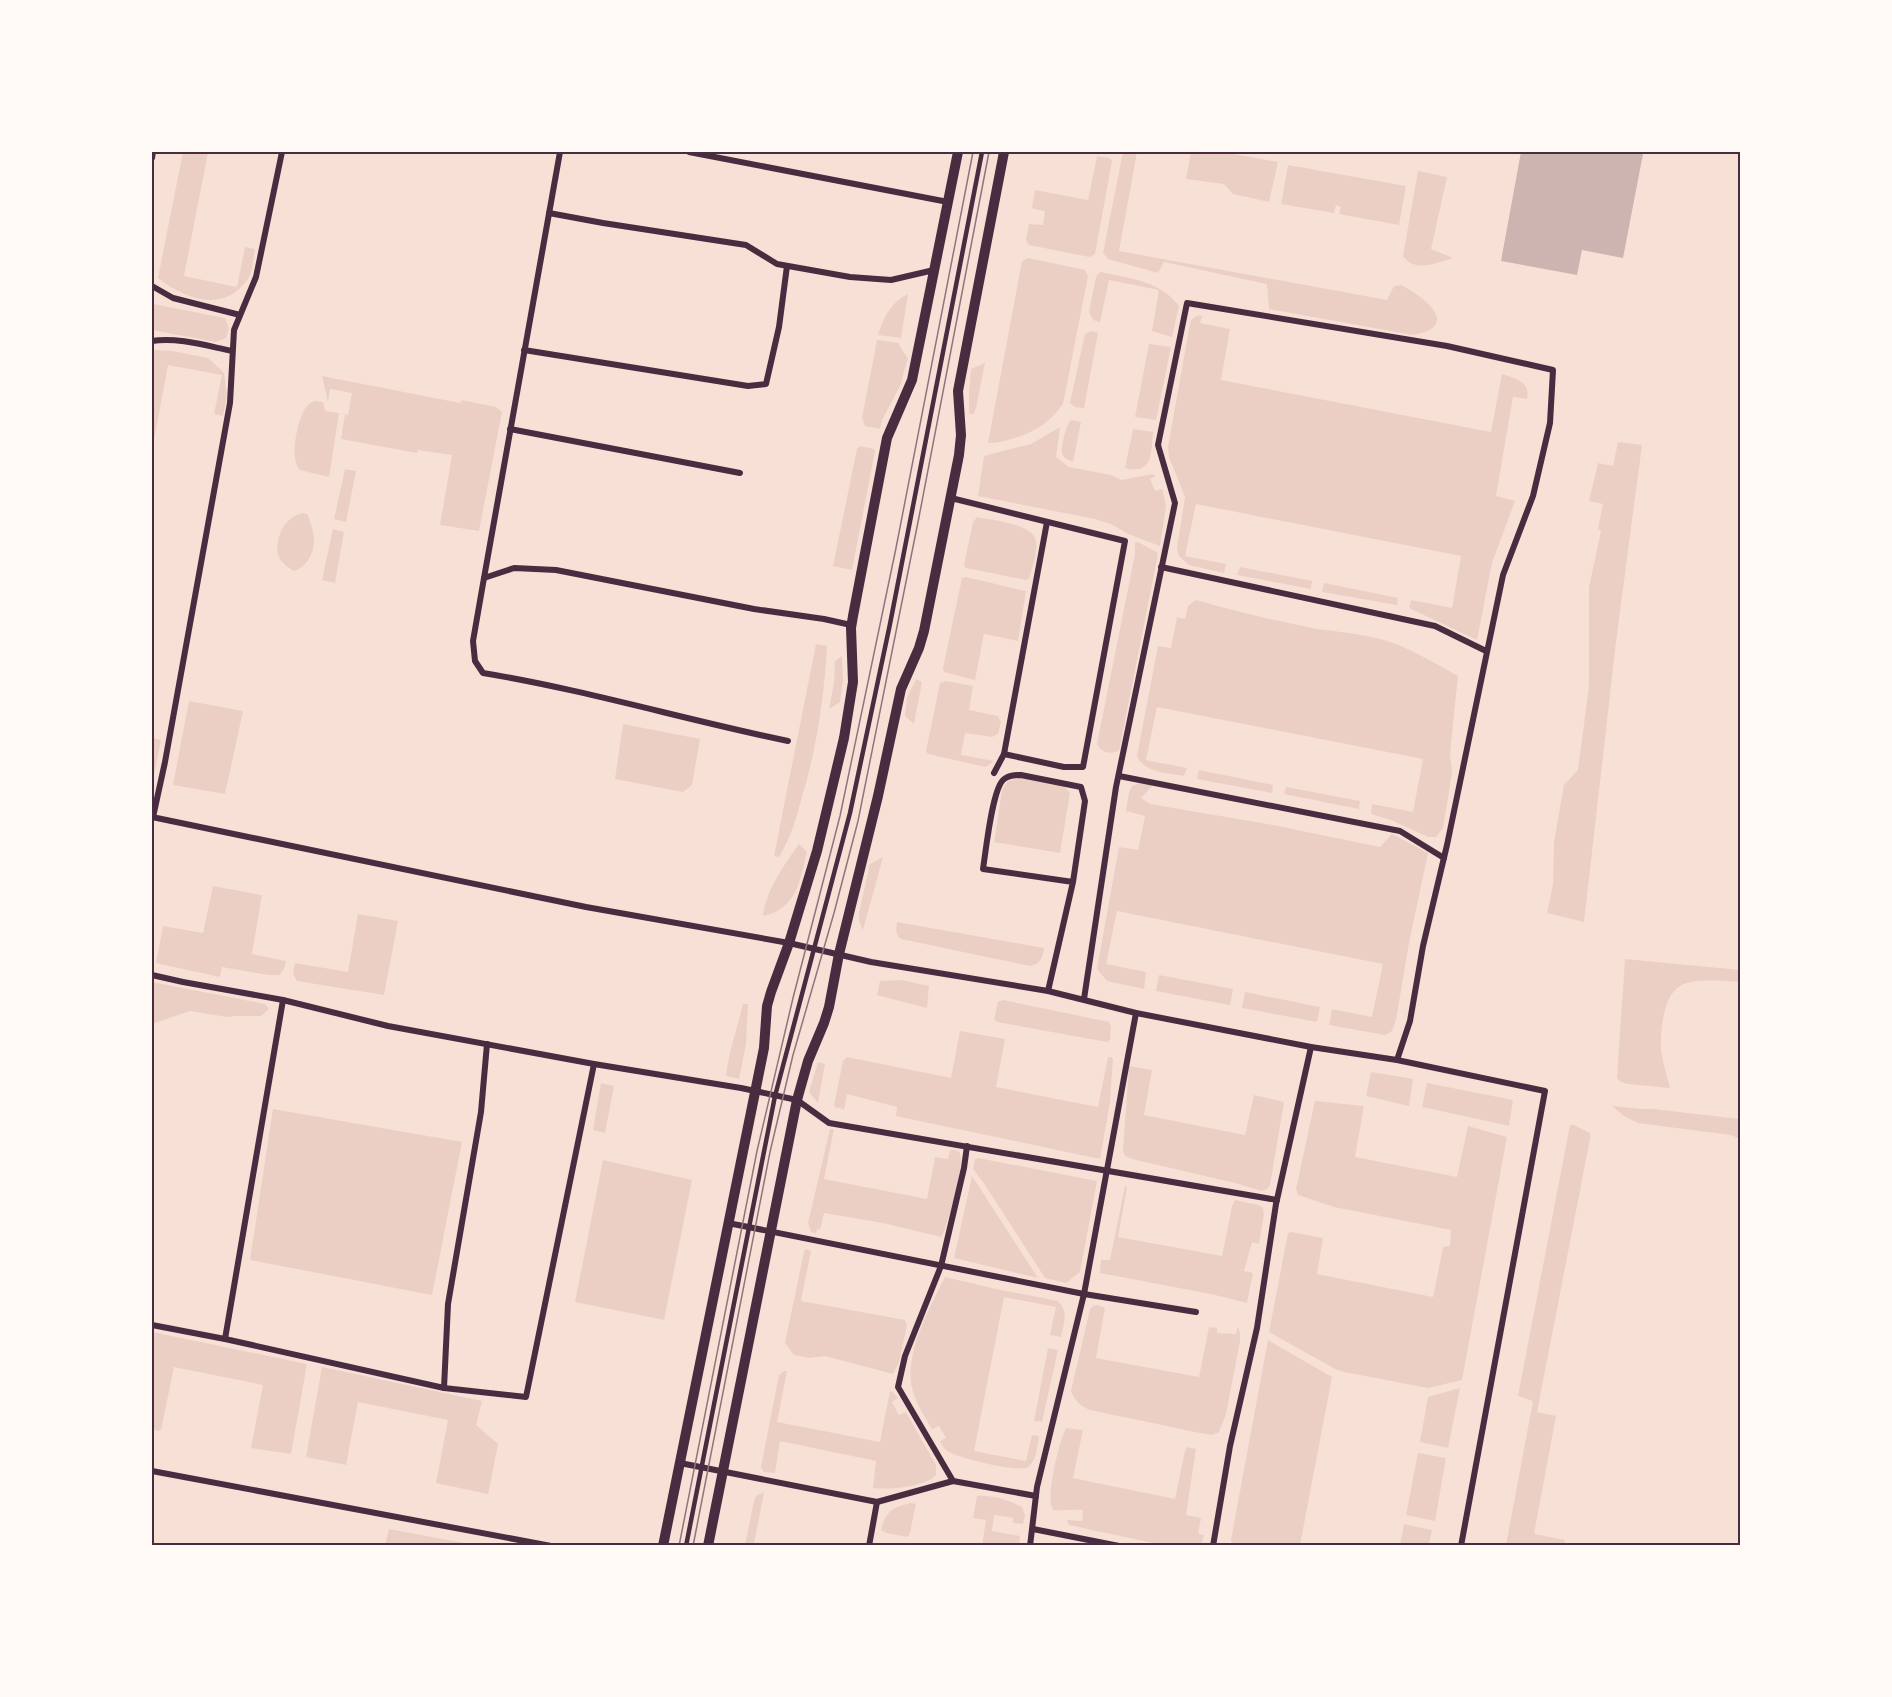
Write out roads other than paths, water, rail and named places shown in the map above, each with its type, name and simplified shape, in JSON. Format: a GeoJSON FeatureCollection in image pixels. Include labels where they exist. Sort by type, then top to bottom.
{"type":"FeatureCollection","features":[{"type":"Feature","properties":{"kind":"street"},"geometry":{"type":"LineString","coordinates":[[152,158],[153,152]]}},
{"type":"Feature","properties":{"kind":"street"},"geometry":{"type":"LineString","coordinates":[[282,152],[255,277],[234,330],[230,403],[165,762],[152,817],[586,907],[815,948],[871,962],[1048,992],[1137,1013],[1311,1047],[1397,1060],[1545,1090],[1461,1545]]}},
{"type":"Feature","properties":{"kind":"street"},"geometry":{"type":"LineString","coordinates":[[560,152],[473,641],[475,661],[483,672],[625,702],[730,729],[789,741]]}},
{"type":"Feature","properties":{"kind":"street"},"geometry":{"type":"LineString","coordinates":[[689,152],[948,202]]}},
{"type":"Feature","properties":{"kind":"street"},"geometry":{"type":"LineString","coordinates":[[663,1545],[764,1048],[767,1006],[817,851],[844,738],[853,682],[851,625],[887,438],[912,380],[958,152]]}},
{"type":"Feature","properties":{"kind":"street"},"geometry":{"type":"LineString","coordinates":[[708,1545],[797,1100],[808,1060],[829,1008],[839,954],[878,796],[901,689],[924,631],[961,444],[958,391],[1004,152]]}},
{"type":"Feature","properties":{"kind":"street"},"geometry":{"type":"LineString","coordinates":[[549,213],[746,245],[777,264],[850,278],[891,280],[934,270]]}},
{"type":"Feature","properties":{"kind":"street"},"geometry":{"type":"LineString","coordinates":[[524,350],[748,386],[766,384],[779,327],[787,266]]}},
{"type":"Feature","properties":{"kind":"street"},"geometry":{"type":"LineString","coordinates":[[152,286],[173,298],[240,315]]}},
{"type":"Feature","properties":{"kind":"street"},"geometry":{"type":"LineString","coordinates":[[1084,999],[1119,776],[1175,502],[1158,445],[1187,303],[1447,346],[1553,370],[1550,423],[1533,496],[1503,575],[1444,858],[1423,946],[1410,1021],[1397,1060]]}},
{"type":"Feature","properties":{"kind":"street"},"geometry":{"type":"LineString","coordinates":[[152,341],[190,342],[232,351]]}},
{"type":"Feature","properties":{"kind":"street"},"geometry":{"type":"LineString","coordinates":[[510,429],[740,473]]}},
{"type":"Feature","properties":{"kind":"street"},"geometry":{"type":"LineString","coordinates":[[951,498],[1125,541],[1083,767],[1064,767],[1004,754]]}},
{"type":"Feature","properties":{"kind":"street"},"geometry":{"type":"LineString","coordinates":[[994,773],[1004,754],[1047,522]]}},
{"type":"Feature","properties":{"kind":"street"},"geometry":{"type":"LineString","coordinates":[[1161,567],[1435,626],[1486,651]]}},
{"type":"Feature","properties":{"kind":"street"},"geometry":{"type":"LineString","coordinates":[[484,578],[514,568],[555,570],[754,609],[851,625]]}},
{"type":"Feature","properties":{"kind":"street"},"geometry":{"type":"LineString","coordinates":[[1048,992],[1073,882],[1085,801],[1081,787],[1021,775],[1013,775],[1004,780],[997,791],[983,869],[1073,882]]}},
{"type":"Feature","properties":{"kind":"street"},"geometry":{"type":"LineString","coordinates":[[1119,776],[1400,831],[1444,858]]}},
{"type":"Feature","properties":{"kind":"street"},"geometry":{"type":"LineString","coordinates":[[152,975],[283,1000],[388,1026],[797,1100],[829,1123],[1277,1200]]}},
{"type":"Feature","properties":{"kind":"street"},"geometry":{"type":"LineString","coordinates":[[225,1339],[283,1000]]}},
{"type":"Feature","properties":{"kind":"street"},"geometry":{"type":"LineString","coordinates":[[1030,1545],[1036,1496],[1084,1294],[1137,1013]]}},
{"type":"Feature","properties":{"kind":"street"},"geometry":{"type":"LineString","coordinates":[[444,1388],[448,1304],[481,1112],[487,1044]]}},
{"type":"Feature","properties":{"kind":"street"},"geometry":{"type":"LineString","coordinates":[[1213,1545],[1230,1446],[1257,1328],[1277,1200],[1311,1047]]}},
{"type":"Feature","properties":{"kind":"street"},"geometry":{"type":"LineString","coordinates":[[152,1325],[444,1388],[526,1397],[594,1064]]}},
{"type":"Feature","properties":{"kind":"street"},"geometry":{"type":"LineString","coordinates":[[953,1481],[898,1387],[905,1356],[941,1266],[967,1146]]}},
{"type":"Feature","properties":{"kind":"street"},"geometry":{"type":"LineString","coordinates":[[728,1222],[1084,1294],[1196,1312]]}},
{"type":"Feature","properties":{"kind":"street"},"geometry":{"type":"LineString","coordinates":[[680,1463],[877,1502],[953,1481],[1036,1496]]}},
{"type":"Feature","properties":{"kind":"street"},"geometry":{"type":"LineString","coordinates":[[152,1471],[551,1545]]}},
{"type":"Feature","properties":{"kind":"street"},"geometry":{"type":"LineString","coordinates":[[870,1545],[877,1502]]}},
{"type":"Feature","properties":{"kind":"street"},"geometry":{"type":"LineString","coordinates":[[1033,1529],[1119,1545]]}},
{"type":"Feature","properties":{"kind":"street"},"geometry":{"type":"LineString","coordinates":[[504,1545],[506,1537]]}},
{"type":"Feature","properties":{"kind":"lane"},"geometry":{"type":"LineString","coordinates":[[686,1545],[776,1096],[853,802],[982,152]]}},
{"type":"Feature","properties":{"kind":"tram line"},"geometry":{"type":"LineString","coordinates":[[679,1546],[757,1151],[793,998],[840,816],[896,548],[973,152]]}},
{"type":"Feature","properties":{"kind":"tram line"},"geometry":{"type":"LineString","coordinates":[[693,1546],[770,1152],[793,1055],[858,821],[989,152]]}}]}
